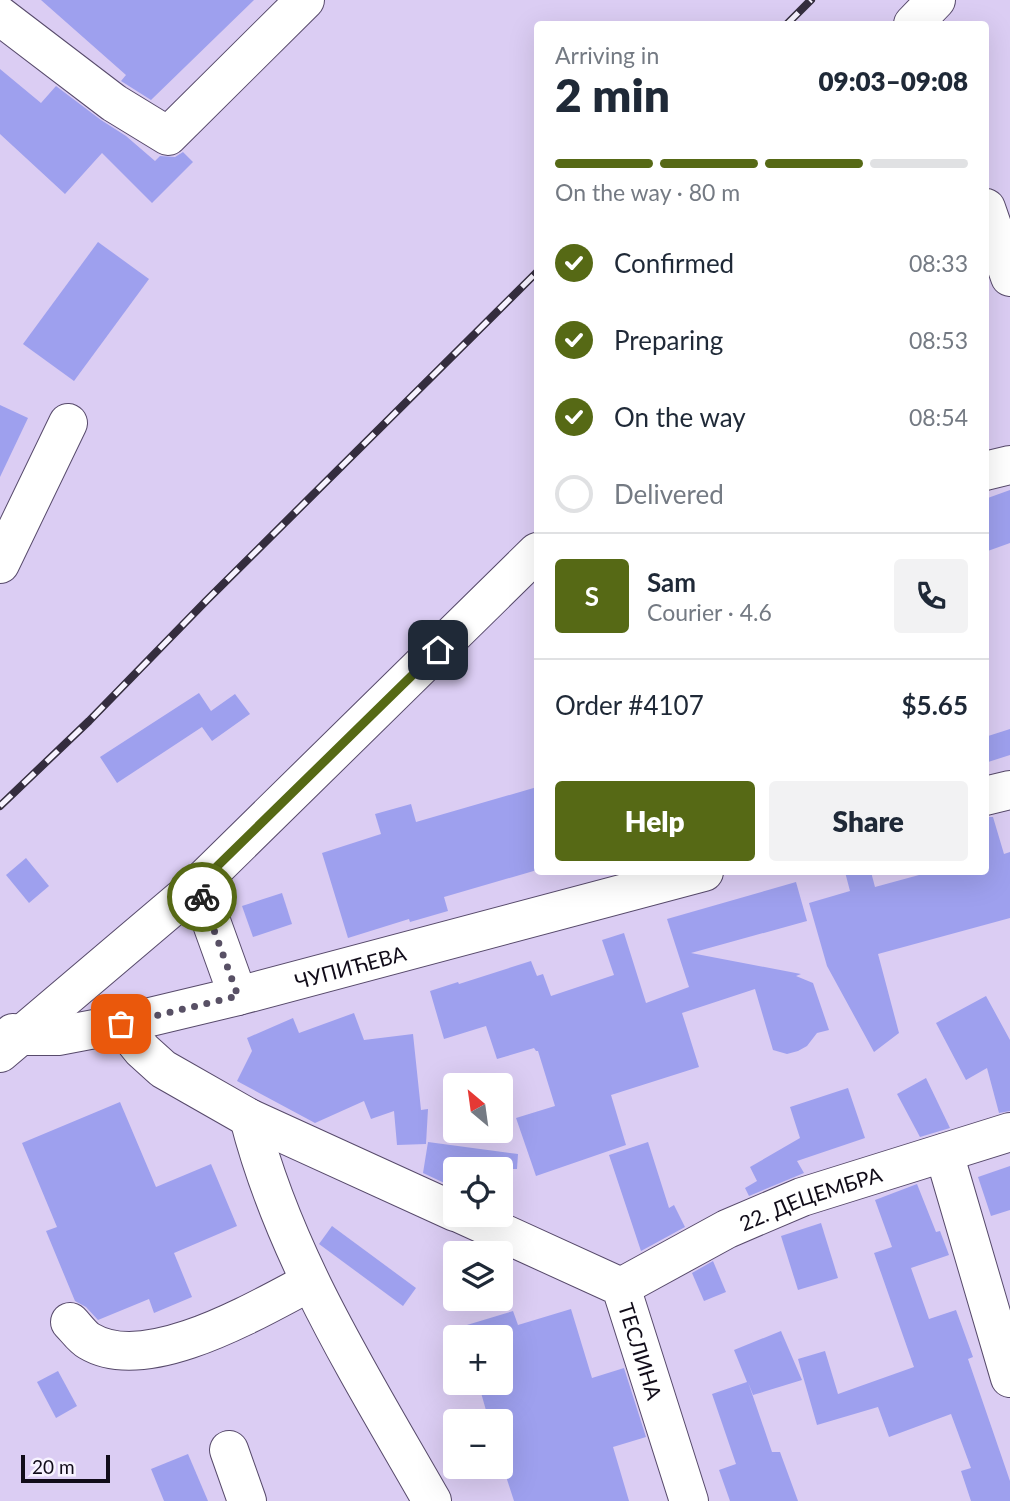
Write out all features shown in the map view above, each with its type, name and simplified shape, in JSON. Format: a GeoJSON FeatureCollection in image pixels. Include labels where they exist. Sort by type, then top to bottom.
{"type":"FeatureCollection","features":[{"type":"Feature","properties":{"kind":"street"},"geometry":{"type":"LineString","coordinates":[[0,16],[114,103],[168,136],[305,0]]}},
{"type":"Feature","properties":{"kind":"street"},"geometry":{"type":"LineString","coordinates":[[916,21],[936,0]]}},
{"type":"Feature","properties":{"kind":"street"},"geometry":{"type":"LineString","coordinates":[[989,217],[1010,277]]}},
{"type":"Feature","properties":{"kind":"street"},"geometry":{"type":"LineString","coordinates":[[0,564],[68,423]]}},
{"type":"Feature","properties":{"kind":"street"},"geometry":{"type":"LineString","coordinates":[[989,470],[1010,465]]}},
{"type":"Feature","properties":{"kind":"street"},"geometry":{"type":"LineString","coordinates":[[7,1039],[198,885],[534,555]]}},
{"type":"Feature","properties":{"kind":"street"},"geometry":{"type":"LineString","coordinates":[[989,795],[1010,790]]}},
{"type":"Feature","properties":{"kind":"street","name":"ЧУПИЋЕВА"},"geometry":{"type":"LineString","coordinates":[[7,1039],[58,1036],[121,1024],[238,996],[693,875]]}},
{"type":"Feature","properties":{"kind":"street"},"geometry":{"type":"LineString","coordinates":[[198,885],[238,996]]}},
{"type":"Feature","properties":{"kind":"street"},"geometry":{"type":"LineString","coordinates":[[121,1024],[142,1050],[163,1069],[249,1118],[443,1207]]}},
{"type":"Feature","properties":{"kind":"street"},"geometry":{"type":"LineString","coordinates":[[249,1118],[260,1160],[310,1282],[432,1501]]}},
{"type":"Feature","properties":{"kind":"street","name":"22. ДЕЦЕМБРА"},"geometry":{"type":"LineString","coordinates":[[621,1287],[727,1229],[802,1197],[1010,1132]]}},
{"type":"Feature","properties":{"kind":"street"},"geometry":{"type":"LineString","coordinates":[[944,1153],[1010,1378]]}},
{"type":"Feature","properties":{"kind":"street","name":"ТЕСЛИНА"},"geometry":{"type":"LineString","coordinates":[[489,1227],[621,1287],[689,1501]]}},
{"type":"Feature","properties":{"kind":"street"},"geometry":{"type":"LineString","coordinates":[[70,1322],[89,1341],[113,1349],[144,1350],[209,1334],[310,1282]]}},
{"type":"Feature","properties":{"kind":"street"},"geometry":{"type":"LineString","coordinates":[[229,1450],[247,1501]]}},
{"type":"Feature","properties":{"kind":"building"},"geometry":{"type":"Polygon","coordinates":[[[41,0],[254,0],[151,100],[121,81],[126,75],[41,0]]]}},
{"type":"Feature","properties":{"kind":"building"},"geometry":{"type":"Polygon","coordinates":[[[0,69],[41,103],[56,86],[126,136],[155,161],[160,156],[175,157],[183,152],[193,162],[152,203],[102,153],[65,194],[0,134],[0,69]]]}},
{"type":"Feature","properties":{"kind":"building"},"geometry":{"type":"Polygon","coordinates":[[[98,242],[149,279],[74,381],[23,344],[98,242]]]}},
{"type":"Feature","properties":{"kind":"building"},"geometry":{"type":"Polygon","coordinates":[[[0,405],[28,418],[0,477],[0,405]]]}},
{"type":"Feature","properties":{"kind":"building"},"geometry":{"type":"Polygon","coordinates":[[[1010,490],[1010,543],[989,551],[989,498],[1010,490]]]}},
{"type":"Feature","properties":{"kind":"building"},"geometry":{"type":"Polygon","coordinates":[[[199,693],[211,711],[235,694],[250,714],[212,741],[202,727],[117,783],[100,757],[199,693]]]}},
{"type":"Feature","properties":{"kind":"building"},"geometry":{"type":"Polygon","coordinates":[[[1010,729],[1010,755],[989,762],[989,736],[1010,729]]]}},
{"type":"Feature","properties":{"kind":"building"},"geometry":{"type":"Polygon","coordinates":[[[534,788],[534,871],[444,897],[448,911],[410,922],[409,919],[348,938],[322,853],[381,834],[375,814],[411,804],[416,822],[534,788]]]}},
{"type":"Feature","properties":{"kind":"building"},"geometry":{"type":"Polygon","coordinates":[[[989,817],[993,817],[1004,854],[1010,852],[1010,918],[878,954],[899,1033],[874,1052],[827,966],[809,903],[850,891],[846,875],[872,875],[875,887],[919,875],[989,875],[989,817]]]}},
{"type":"Feature","properties":{"kind":"building"},"geometry":{"type":"Polygon","coordinates":[[[26,858],[49,886],[29,903],[6,875],[26,858]]]}},
{"type":"Feature","properties":{"kind":"building"},"geometry":{"type":"Polygon","coordinates":[[[796,882],[807,921],[691,953],[801,974],[796,976],[813,983],[829,1030],[817,1033],[807,1046],[798,1051],[787,1054],[773,1050],[755,989],[682,1013],[699,1067],[611,1095],[626,1145],[536,1176],[516,1118],[555,1106],[538,1051],[534,1048],[497,1059],[486,1026],[444,1039],[430,991],[531,961],[537,976],[543,974],[551,996],[614,975],[602,940],[624,933],[646,1003],[689,987],[667,919],[796,882]]]}},
{"type":"Feature","properties":{"kind":"building"},"geometry":{"type":"Polygon","coordinates":[[[282,893],[292,924],[253,937],[242,906],[282,893]]]}},
{"type":"Feature","properties":{"kind":"building"},"geometry":{"type":"Polygon","coordinates":[[[986,996],[1010,1040],[1010,1111],[999,1113],[987,1068],[966,1080],[936,1023],[986,996]]]}},
{"type":"Feature","properties":{"kind":"building"},"geometry":{"type":"Polygon","coordinates":[[[354,1013],[364,1040],[413,1034],[421,1110],[428,1109],[426,1144],[397,1145],[394,1111],[371,1119],[364,1101],[315,1123],[237,1081],[252,1051],[247,1038],[293,1018],[299,1033],[354,1013]]]}},
{"type":"Feature","properties":{"kind":"building"},"geometry":{"type":"Polygon","coordinates":[[[926,1078],[950,1128],[920,1137],[897,1094],[926,1078]]]}},
{"type":"Feature","properties":{"kind":"building"},"geometry":{"type":"Polygon","coordinates":[[[848,1088],[865,1138],[797,1161],[804,1173],[749,1196],[745,1188],[757,1181],[750,1167],[800,1138],[790,1107],[848,1088]]]}},
{"type":"Feature","properties":{"kind":"building"},"geometry":{"type":"Polygon","coordinates":[[[120,1102],[156,1187],[211,1164],[237,1226],[174,1253],[192,1297],[154,1313],[149,1299],[98,1320],[86,1307],[75,1301],[46,1231],[57,1227],[22,1143],[120,1102]]]}},
{"type":"Feature","properties":{"kind":"building"},"geometry":{"type":"Polygon","coordinates":[[[428,1142],[518,1154],[517,1169],[513,1169],[513,1157],[443,1157],[443,1182],[423,1173],[428,1142]]]}},
{"type":"Feature","properties":{"kind":"building"},"geometry":{"type":"Polygon","coordinates":[[[648,1142],[669,1208],[674,1205],[685,1227],[641,1251],[609,1155],[648,1142]]]}},
{"type":"Feature","properties":{"kind":"building"},"geometry":{"type":"Polygon","coordinates":[[[1010,1166],[1010,1210],[991,1216],[978,1177],[1010,1166]]]}},
{"type":"Feature","properties":{"kind":"building"},"geometry":{"type":"Polygon","coordinates":[[[917,1184],[936,1232],[940,1231],[949,1255],[911,1268],[929,1319],[956,1310],[973,1357],[968,1359],[1010,1481],[1010,1501],[971,1501],[961,1471],[971,1468],[951,1414],[889,1437],[878,1407],[817,1425],[798,1359],[825,1351],[838,1394],[914,1367],[874,1253],[892,1247],[875,1200],[917,1184]]]}},
{"type":"Feature","properties":{"kind":"building"},"geometry":{"type":"Polygon","coordinates":[[[821,1223],[838,1278],[798,1290],[781,1236],[821,1223]]]}},
{"type":"Feature","properties":{"kind":"building"},"geometry":{"type":"Polygon","coordinates":[[[332,1226],[416,1288],[403,1306],[319,1244],[332,1226]]]}},
{"type":"Feature","properties":{"kind":"building"},"geometry":{"type":"Polygon","coordinates":[[[713,1261],[726,1292],[704,1301],[692,1273],[713,1261]]]}},
{"type":"Feature","properties":{"kind":"building"},"geometry":{"type":"Polygon","coordinates":[[[571,1309],[592,1378],[624,1368],[646,1437],[613,1447],[629,1501],[514,1501],[507,1479],[513,1479],[513,1409],[486,1409],[482,1395],[513,1395],[513,1325],[467,1325],[513,1311],[518,1325],[571,1309]]]}},
{"type":"Feature","properties":{"kind":"building"},"geometry":{"type":"Polygon","coordinates":[[[781,1331],[802,1380],[753,1395],[748,1382],[772,1452],[780,1452],[798,1501],[730,1501],[719,1470],[736,1464],[712,1394],[747,1382],[734,1350],[781,1331]]]}},
{"type":"Feature","properties":{"kind":"building"},"geometry":{"type":"Polygon","coordinates":[[[58,1371],[77,1406],[56,1418],[37,1382],[58,1371]]]}},
{"type":"Feature","properties":{"kind":"building"},"geometry":{"type":"Polygon","coordinates":[[[188,1454],[208,1501],[164,1501],[151,1469],[188,1454]]]}},
{"type":"Feature","properties":{"kind":"railway"},"geometry":{"type":"LineString","coordinates":[[790,21],[811,0]]}},
{"type":"Feature","properties":{"kind":"railway"},"geometry":{"type":"LineString","coordinates":[[0,806],[89,721],[534,275]]}},
{"type":"Feature","properties":{"kind":"way so far"},"geometry":{"type":"LineString","coordinates":[[121,1024],[238,996],[202,897]]}},
{"type":"Feature","properties":{"kind":"route"},"geometry":{"type":"LineString","coordinates":[[202,897],[198,885],[438,650]]}}]}
